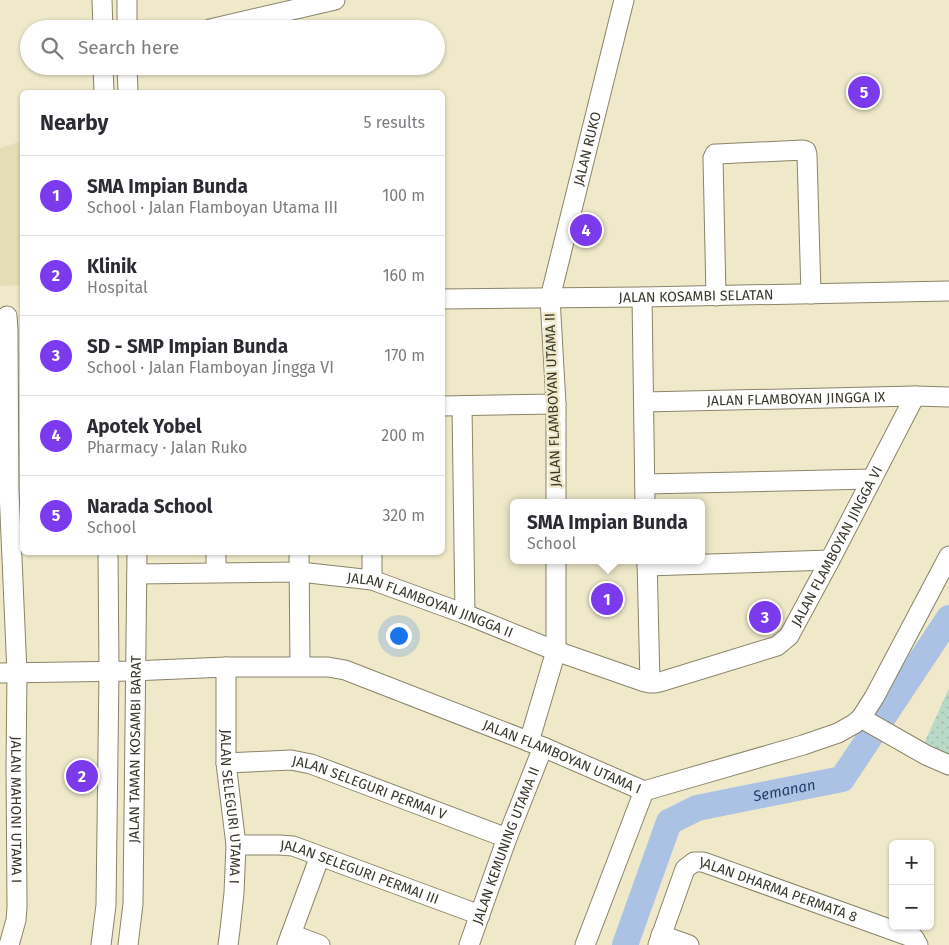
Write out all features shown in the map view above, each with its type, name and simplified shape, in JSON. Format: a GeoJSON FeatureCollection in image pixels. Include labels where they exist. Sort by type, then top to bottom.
{"type":"FeatureCollection","features":[{"type":"Feature","properties":{"kind":"street"},"geometry":{"type":"LineString","coordinates":[[102,0],[103,20]]}},
{"type":"Feature","properties":{"kind":"street"},"geometry":{"type":"LineString","coordinates":[[127,0],[127,20]]}},
{"type":"Feature","properties":{"kind":"street"},"geometry":{"type":"LineString","coordinates":[[249,20],[335,0]]}},
{"type":"Feature","properties":{"kind":"street","name":"JALAN RUKO"},"geometry":{"type":"LineString","coordinates":[[550,298],[624,0]]}},
{"type":"Feature","properties":{"kind":"street"},"geometry":{"type":"LineString","coordinates":[[104,75],[104,90]]}},
{"type":"Feature","properties":{"kind":"street"},"geometry":{"type":"LineString","coordinates":[[127,75],[128,90]]}},
{"type":"Feature","properties":{"kind":"street"},"geometry":{"type":"LineString","coordinates":[[716,296],[714,156],[717,154],[803,150],[806,151],[807,155],[812,294]]}},
{"type":"Feature","properties":{"kind":"street","name":"JALAN KOSAMBI SELATAN"},"geometry":{"type":"LineString","coordinates":[[445,299],[949,291]]}},
{"type":"Feature","properties":{"kind":"street"},"geometry":{"type":"LineString","coordinates":[[642,297],[645,499]]}},
{"type":"Feature","properties":{"kind":"street","name":"JALAN FLAMBOYAN UTAMA II"},"geometry":{"type":"LineString","coordinates":[[550,298],[556,404],[556,499]]}},
{"type":"Feature","properties":{"kind":"street","name":"JALAN MAHONI UTAMA I"},"geometry":{"type":"LineString","coordinates":[[9,945],[17,907],[8,767],[4,490],[4,413],[10,316]]}},
{"type":"Feature","properties":{"kind":"street","name":"JALAN FLAMBOYAN JINGGA VI"},"geometry":{"type":"LineString","coordinates":[[556,651],[650,683],[660,682],[777,646],[790,636],[916,396]]}},
{"type":"Feature","properties":{"kind":"street","name":"JALAN FLAMBOYAN JINGGA IX"},"geometry":{"type":"LineString","coordinates":[[644,402],[949,396]]}},
{"type":"Feature","properties":{"kind":"street"},"geometry":{"type":"LineString","coordinates":[[445,406],[556,404]]}},
{"type":"Feature","properties":{"kind":"street"},"geometry":{"type":"LineString","coordinates":[[462,406],[465,614]]}},
{"type":"Feature","properties":{"kind":"street"},"geometry":{"type":"LineString","coordinates":[[645,484],[872,478]]}},
{"type":"Feature","properties":{"kind":"street","name":"JALAN TAMAN KOSAMBI BARAT"},"geometry":{"type":"LineString","coordinates":[[101,945],[106,905],[111,672],[108,555]]}},
{"type":"Feature","properties":{"kind":"street","name":"JALAN TAMAN KOSAMBI BARAT"},"geometry":{"type":"LineString","coordinates":[[128,945],[133,904],[134,671],[137,555]]}},
{"type":"Feature","properties":{"kind":"street"},"geometry":{"type":"LineString","coordinates":[[216,555],[216,572]]}},
{"type":"Feature","properties":{"kind":"street"},"geometry":{"type":"LineString","coordinates":[[299,555],[300,666]]}},
{"type":"Feature","properties":{"kind":"street"},"geometry":{"type":"LineString","coordinates":[[372,555],[372,580]]}},
{"type":"Feature","properties":{"kind":"street","name":"JALAN FLAMBOYAN UTAMA I"},"geometry":{"type":"LineString","coordinates":[[8,673],[300,666],[345,670],[536,744],[644,791],[803,745],[838,733],[864,719],[949,556]]}},
{"type":"Feature","properties":{"kind":"street"},"geometry":{"type":"LineString","coordinates":[[705,562],[830,560]]}},
{"type":"Feature","properties":{"kind":"street"},"geometry":{"type":"LineString","coordinates":[[536,744],[556,651],[556,564]]}},
{"type":"Feature","properties":{"kind":"street"},"geometry":{"type":"LineString","coordinates":[[647,564],[650,683]]}},
{"type":"Feature","properties":{"kind":"street","name":"JALAN FLAMBOYAN JINGGA II"},"geometry":{"type":"LineString","coordinates":[[137,574],[300,572],[372,580],[465,614],[556,651]]}},
{"type":"Feature","properties":{"kind":"street","name":"JALAN SELEGURI UTAMA I"},"geometry":{"type":"LineString","coordinates":[[226,667],[226,763],[236,845],[234,893],[228,945]]}},
{"type":"Feature","properties":{"kind":"street"},"geometry":{"type":"LineString","coordinates":[[864,719],[949,765]]}},
{"type":"Feature","properties":{"kind":"street","name":"JALAN KEMUNING UTAMA II"},"geometry":{"type":"LineString","coordinates":[[469,945],[507,838],[536,744]]}},
{"type":"Feature","properties":{"kind":"street","name":"JALAN SELEGURI PERMAI V"},"geometry":{"type":"LineString","coordinates":[[226,763],[291,760],[312,764],[507,838]]}},
{"type":"Feature","properties":{"kind":"street"},"geometry":{"type":"LineString","coordinates":[[585,945],[644,791]]}},
{"type":"Feature","properties":{"kind":"street","name":"JALAN SELEGURI PERMAI III"},"geometry":{"type":"LineString","coordinates":[[236,845],[292,846],[480,915]]}},
{"type":"Feature","properties":{"kind":"street"},"geometry":{"type":"LineString","coordinates":[[320,856],[289,940],[320,945]]}},
{"type":"Feature","properties":{"kind":"street","name":"JALAN DHARMA PERMATA 8"},"geometry":{"type":"LineString","coordinates":[[659,940],[685,868],[694,862],[704,862],[914,938],[918,945]]}},
{"type":"Feature","properties":{"kind":"street"},"geometry":{"type":"LineString","coordinates":[[659,940],[689,945]]}},
{"type":"Feature","properties":{"kind":"shaded area"},"geometry":{"type":"Polygon","coordinates":[[[20,142],[20,285],[0,286],[0,148],[20,142]]]}},
{"type":"Feature","properties":{"kind":"green space"},"geometry":{"type":"Polygon","coordinates":[[[949,688],[949,756],[923,746],[949,688]]]}},
{"type":"Feature","properties":{"kind":"waterway","name":"Semanan"},"geometry":{"type":"LineString","coordinates":[[625,945],[669,822],[697,808],[842,779],[949,618]]}},
{"type":"Feature","properties":{"kind":"place","name":"Narada School"},"geometry":{"type":"Point","coordinates":[864,92]}},
{"type":"Feature","properties":{"kind":"place","name":"Apotek Yobel"},"geometry":{"type":"Point","coordinates":[586,230]}},
{"type":"Feature","properties":{"kind":"place","name":"SMA Impian Bunda"},"geometry":{"type":"Point","coordinates":[607,599]}},
{"type":"Feature","properties":{"kind":"place","name":"SD - SMP Impian Bunda"},"geometry":{"type":"Point","coordinates":[765,617]}},
{"type":"Feature","properties":{"kind":"place","name":"Klinik"},"geometry":{"type":"Point","coordinates":[82,776]}}]}
